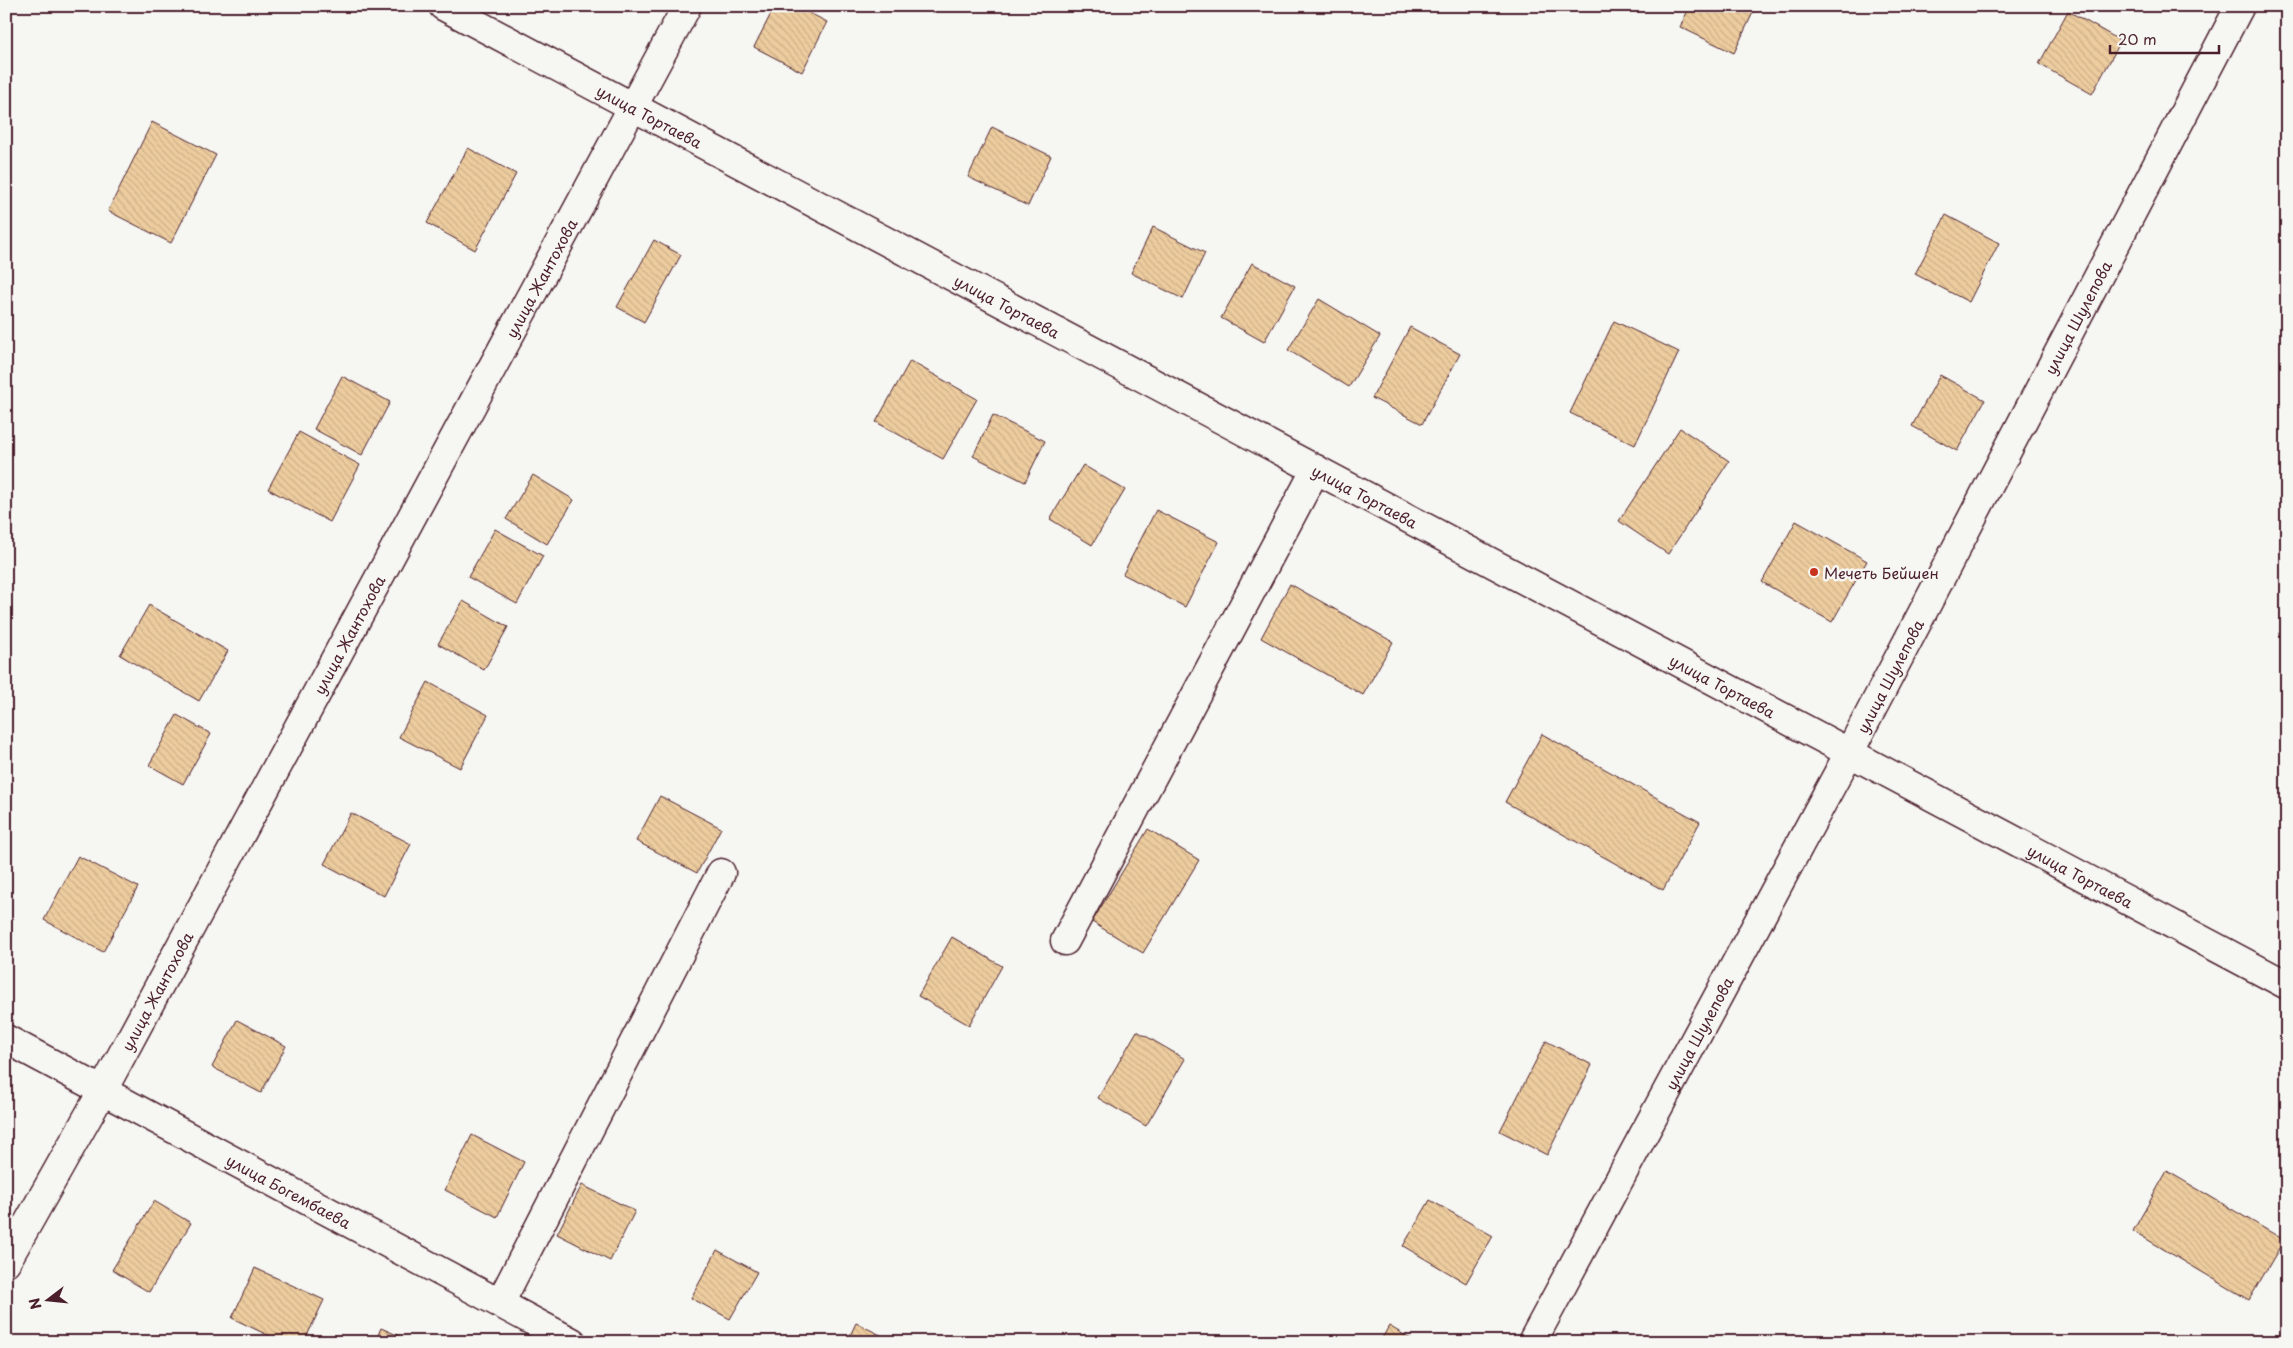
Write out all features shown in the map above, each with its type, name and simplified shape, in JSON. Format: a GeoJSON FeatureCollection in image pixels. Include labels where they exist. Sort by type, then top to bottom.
{"type":"FeatureCollection","features":[{"type":"Feature","properties":{"kind":"street","name":"улица Тортаева"},"geometry":{"type":"LineString","coordinates":[[443,6],[2287,985]]}},
{"type":"Feature","properties":{"kind":"street","name":"улица Жантохова"},"geometry":{"type":"LineString","coordinates":[[6,1262],[103,1090],[688,6]]}},
{"type":"Feature","properties":{"kind":"street","name":"улица Шулепова"},"geometry":{"type":"LineString","coordinates":[[1532,1342],[1849,753],[2240,6]]}},
{"type":"Feature","properties":{"kind":"street"},"geometry":{"type":"LineString","coordinates":[[1065,941],[1316,469]]}},
{"type":"Feature","properties":{"kind":"street"},"geometry":{"type":"LineString","coordinates":[[500,1303],[721,873]]}},
{"type":"Feature","properties":{"kind":"street","name":"улица Богембаева"},"geometry":{"type":"LineString","coordinates":[[6,1038],[572,1342]]}},
{"type":"Feature","properties":{"kind":"building"},"geometry":{"type":"Polygon","coordinates":[[[775,6],[796,6],[827,22],[802,72],[754,47],[775,6]]]}},
{"type":"Feature","properties":{"kind":"building"},"geometry":{"type":"Polygon","coordinates":[[[1690,6],[1756,6],[1734,53],[1680,27],[1690,6]]]}},
{"type":"Feature","properties":{"kind":"building"},"geometry":{"type":"Polygon","coordinates":[[[2068,11],[2121,41],[2092,94],[2039,64],[2068,11]]]}},
{"type":"Feature","properties":{"kind":"building"},"geometry":{"type":"Polygon","coordinates":[[[152,122],[216,155],[171,243],[108,211],[152,122]]]}},
{"type":"Feature","properties":{"kind":"building"},"geometry":{"type":"Polygon","coordinates":[[[992,127],[1051,156],[1028,206],[968,177],[992,127]]]}},
{"type":"Feature","properties":{"kind":"building"},"geometry":{"type":"Polygon","coordinates":[[[468,148],[516,174],[475,250],[427,223],[468,148]]]}},
{"type":"Feature","properties":{"kind":"building"},"geometry":{"type":"Polygon","coordinates":[[[1946,215],[1999,243],[1969,302],[1915,274],[1946,215]]]}},
{"type":"Feature","properties":{"kind":"building"},"geometry":{"type":"Polygon","coordinates":[[[1153,227],[1205,253],[1183,299],[1131,273],[1153,227]]]}},
{"type":"Feature","properties":{"kind":"building"},"geometry":{"type":"Polygon","coordinates":[[[654,240],[681,255],[644,322],[617,307],[654,240]]]}},
{"type":"Feature","properties":{"kind":"building"},"geometry":{"type":"Polygon","coordinates":[[[1252,263],[1295,286],[1264,342],[1221,318],[1252,263]]]}},
{"type":"Feature","properties":{"kind":"building"},"geometry":{"type":"Polygon","coordinates":[[[1319,299],[1380,336],[1349,387],[1288,350],[1319,299]]]}},
{"type":"Feature","properties":{"kind":"building"},"geometry":{"type":"Polygon","coordinates":[[[1614,321],[1679,352],[1635,445],[1570,413],[1614,321]]]}},
{"type":"Feature","properties":{"kind":"building"},"geometry":{"type":"Polygon","coordinates":[[[1410,327],[1460,354],[1422,424],[1372,398],[1410,327]]]}},
{"type":"Feature","properties":{"kind":"building"},"geometry":{"type":"Polygon","coordinates":[[[910,361],[977,399],[943,459],[876,422],[910,361]]]}},
{"type":"Feature","properties":{"kind":"building"},"geometry":{"type":"Polygon","coordinates":[[[1940,375],[1985,400],[1957,451],[1912,426],[1940,375]]]}},
{"type":"Feature","properties":{"kind":"building"},"geometry":{"type":"Polygon","coordinates":[[[342,376],[390,402],[362,455],[314,429],[342,376]]]}},
{"type":"Feature","properties":{"kind":"building"},"geometry":{"type":"Polygon","coordinates":[[[993,415],[1045,441],[1025,482],[973,456],[993,415]]]}},
{"type":"Feature","properties":{"kind":"building"},"geometry":{"type":"Polygon","coordinates":[[[1680,428],[1729,461],[1668,554],[1619,521],[1680,428]]]}},
{"type":"Feature","properties":{"kind":"building"},"geometry":{"type":"Polygon","coordinates":[[[299,432],[360,465],[330,522],[268,489],[299,432]]]}},
{"type":"Feature","properties":{"kind":"building"},"geometry":{"type":"Polygon","coordinates":[[[1083,465],[1125,490],[1092,545],[1050,519],[1083,465]]]}},
{"type":"Feature","properties":{"kind":"building"},"geometry":{"type":"Polygon","coordinates":[[[533,475],[574,500],[547,544],[506,519],[533,475]]]}},
{"type":"Feature","properties":{"kind":"building"},"geometry":{"type":"Polygon","coordinates":[[[1156,510],[1219,542],[1185,607],[1123,574],[1156,510]]]}},
{"type":"Feature","properties":{"kind":"building","name":"Мечеть Бейшен"},"geometry":{"type":"Polygon","coordinates":[[[1796,521],[1867,561],[1832,622],[1762,582],[1796,521]]]}},
{"type":"Feature","properties":{"kind":"building"},"geometry":{"type":"Polygon","coordinates":[[[495,529],[543,556],[517,604],[468,577],[495,529]]]}},
{"type":"Feature","properties":{"kind":"building"},"geometry":{"type":"Polygon","coordinates":[[[1290,584],[1393,642],[1363,695],[1261,638],[1290,584]]]}},
{"type":"Feature","properties":{"kind":"building"},"geometry":{"type":"Polygon","coordinates":[[[463,601],[508,627],[484,670],[438,644],[463,601]]]}},
{"type":"Feature","properties":{"kind":"building"},"geometry":{"type":"Polygon","coordinates":[[[149,605],[228,651],[199,701],[120,655],[149,605]]]}},
{"type":"Feature","properties":{"kind":"building"},"geometry":{"type":"Polygon","coordinates":[[[428,682],[488,715],[460,768],[399,737],[428,682]]]}},
{"type":"Feature","properties":{"kind":"building"},"geometry":{"type":"Polygon","coordinates":[[[177,715],[211,734],[183,784],[149,765],[177,715]]]}},
{"type":"Feature","properties":{"kind":"building"},"geometry":{"type":"Polygon","coordinates":[[[1542,734],[1700,822],[1663,890],[1505,802],[1542,734]]]}},
{"type":"Feature","properties":{"kind":"building"},"geometry":{"type":"Polygon","coordinates":[[[660,796],[721,828],[697,873],[636,841],[660,796]]]}},
{"type":"Feature","properties":{"kind":"building"},"geometry":{"type":"Polygon","coordinates":[[[351,813],[411,844],[384,896],[324,864],[351,813]]]}},
{"type":"Feature","properties":{"kind":"building"},"geometry":{"type":"Polygon","coordinates":[[[1148,829],[1199,860],[1143,953],[1092,922],[1148,829]]]}},
{"type":"Feature","properties":{"kind":"building"},"geometry":{"type":"Polygon","coordinates":[[[78,856],[138,887],[103,952],[44,920],[78,856]]]}},
{"type":"Feature","properties":{"kind":"building"},"geometry":{"type":"Polygon","coordinates":[[[952,937],[1002,966],[969,1025],[918,996],[952,937]]]}},
{"type":"Feature","properties":{"kind":"building"},"geometry":{"type":"Polygon","coordinates":[[[237,1020],[286,1046],[261,1093],[212,1067],[237,1020]]]}},
{"type":"Feature","properties":{"kind":"building"},"geometry":{"type":"Polygon","coordinates":[[[1137,1031],[1185,1059],[1146,1126],[1098,1098],[1137,1031]]]}},
{"type":"Feature","properties":{"kind":"building"},"geometry":{"type":"Polygon","coordinates":[[[1546,1041],[1592,1065],[1547,1155],[1500,1131],[1546,1041]]]}},
{"type":"Feature","properties":{"kind":"building"},"geometry":{"type":"Polygon","coordinates":[[[472,1135],[524,1162],[497,1217],[445,1190],[472,1135]]]}},
{"type":"Feature","properties":{"kind":"building"},"geometry":{"type":"Polygon","coordinates":[[[2167,1171],[2284,1240],[2249,1300],[2133,1231],[2167,1171]]]}},
{"type":"Feature","properties":{"kind":"building"},"geometry":{"type":"Polygon","coordinates":[[[582,1185],[635,1211],[610,1261],[557,1234],[582,1185]]]}},
{"type":"Feature","properties":{"kind":"building"},"geometry":{"type":"Polygon","coordinates":[[[1430,1200],[1493,1236],[1466,1283],[1403,1246],[1430,1200]]]}},
{"type":"Feature","properties":{"kind":"building"},"geometry":{"type":"Polygon","coordinates":[[[154,1201],[191,1223],[149,1292],[112,1270],[154,1201]]]}},
{"type":"Feature","properties":{"kind":"building"},"geometry":{"type":"Polygon","coordinates":[[[717,1250],[757,1272],[730,1319],[691,1298],[717,1250]]]}},
{"type":"Feature","properties":{"kind":"building"},"geometry":{"type":"Polygon","coordinates":[[[255,1268],[324,1300],[304,1342],[282,1342],[232,1318],[255,1268]]]}},
{"type":"Feature","properties":{"kind":"building"},"geometry":{"type":"Polygon","coordinates":[[[856,1323],[895,1342],[847,1342],[856,1323]]]}},
{"type":"Feature","properties":{"kind":"building"},"geometry":{"type":"Polygon","coordinates":[[[1389,1326],[1416,1342],[1380,1342],[1389,1326]]]}},
{"type":"Feature","properties":{"kind":"building"},"geometry":{"type":"Polygon","coordinates":[[[381,1328],[413,1342],[375,1342],[381,1328]]]}},
{"type":"Feature","properties":{"kind":"place","name":"Мечеть Бейшен"},"geometry":{"type":"Point","coordinates":[1814,572]}}]}
